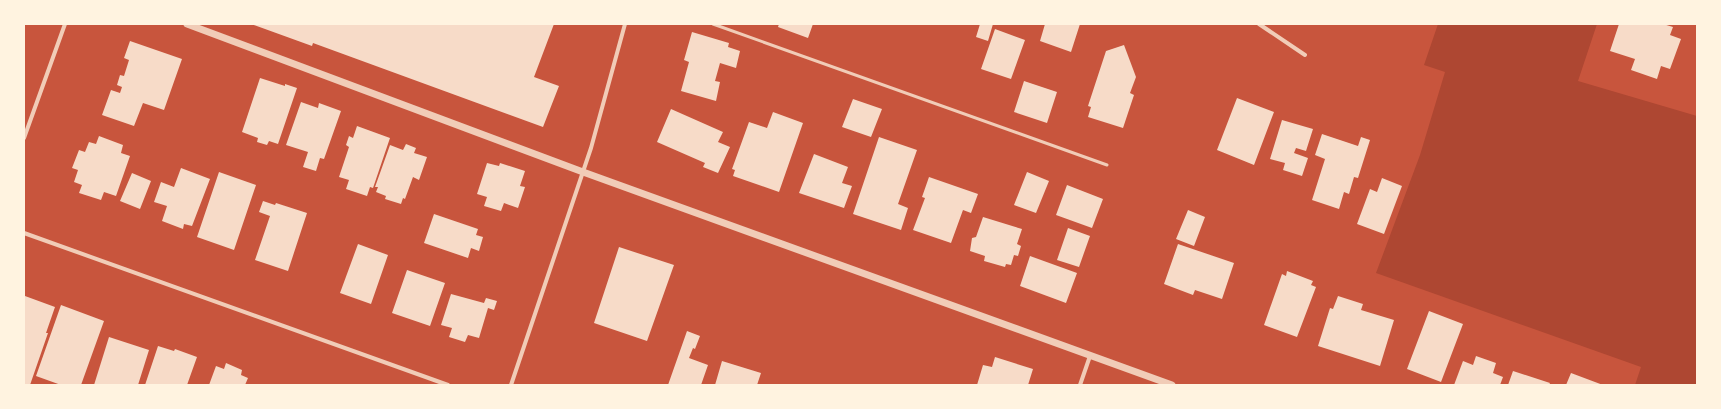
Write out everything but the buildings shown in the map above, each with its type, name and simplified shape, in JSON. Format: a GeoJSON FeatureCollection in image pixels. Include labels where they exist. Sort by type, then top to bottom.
{"type":"FeatureCollection","features":[{"type":"Feature","properties":{"kind":"street"},"geometry":{"type":"LineString","coordinates":[[24,138],[65,24]]}},
{"type":"Feature","properties":{"kind":"street"},"geometry":{"type":"LineString","coordinates":[[187,24],[583,172],[1172,385]]}},
{"type":"Feature","properties":{"kind":"street"},"geometry":{"type":"LineString","coordinates":[[511,385],[583,172],[625,24]]}},
{"type":"Feature","properties":{"kind":"street"},"geometry":{"type":"LineString","coordinates":[[1259,24],[1305,55]]}},
{"type":"Feature","properties":{"kind":"street"},"geometry":{"type":"LineString","coordinates":[[24,234],[448,385]]}},
{"type":"Feature","properties":{"kind":"street"},"geometry":{"type":"LineString","coordinates":[[1080,385],[1090,356]]}},
{"type":"Feature","properties":{"kind":"lane"},"geometry":{"type":"LineString","coordinates":[[713,24],[1107,166]]}},
{"type":"Feature","properties":{"kind":"shaded area"},"geometry":{"type":"Polygon","coordinates":[[[1438,24],[1597,24],[1578,81],[1697,116],[1697,385],[1635,385],[1641,367],[1376,273],[1420,155],[1445,72],[1424,65],[1438,24]]]}}]}
